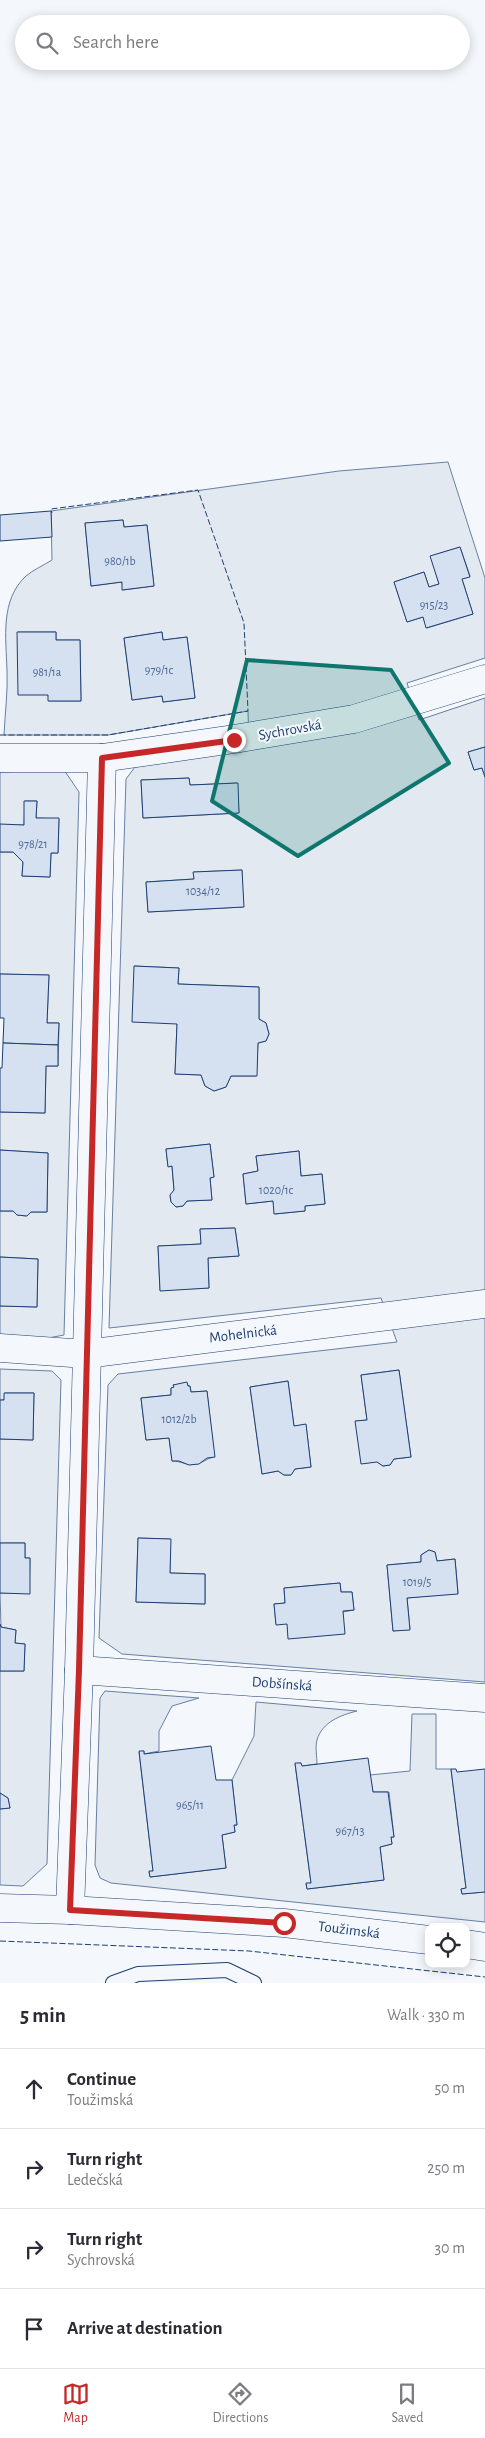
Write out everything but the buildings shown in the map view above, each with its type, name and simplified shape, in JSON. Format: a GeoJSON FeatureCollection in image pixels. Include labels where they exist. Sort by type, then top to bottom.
{"type":"FeatureCollection","features":[{"type":"Feature","properties":{"kind":"street","name":"Sychrovská"},"geometry":{"type":"LineString","coordinates":[[0,758],[102,758],[234,740],[354,719],[485,680]]}},
{"type":"Feature","properties":{"kind":"street"},"geometry":{"type":"LineString","coordinates":[[70,1910],[79,1670],[102,758]]}},
{"type":"Feature","properties":{"kind":"street","name":"Mohelnická"},"geometry":{"type":"LineString","coordinates":[[0,1348],[86,1354],[485,1304]]}},
{"type":"Feature","properties":{"kind":"street","name":"Dobšínská"},"geometry":{"type":"LineString","coordinates":[[79,1670],[485,1698]]}},
{"type":"Feature","properties":{"kind":"street","name":"Toužimská"},"geometry":{"type":"LineString","coordinates":[[0,1908],[70,1910],[284,1923],[425,1940]]}},
{"type":"Feature","properties":{"kind":"street"},"geometry":{"type":"LineString","coordinates":[[470,1945],[485,1947]]}},
{"type":"Feature","properties":{"kind":"lane"},"geometry":{"type":"LineString","coordinates":[[113,1983],[138,1974],[227,1970],[254,1983]]}},
{"type":"Feature","properties":{"kind":"highlighted area"},"geometry":{"type":"Polygon","coordinates":[[[247,660],[391,670],[449,763],[298,856],[212,801],[247,660]]]}},
{"type":"Feature","properties":{"kind":"shaded area"},"geometry":{"type":"Polygon","coordinates":[[[448,462],[485,578],[485,658],[407,683],[419,720],[485,698],[485,747],[468,752],[474,770],[482,768],[485,777],[485,1682],[122,1654],[99,1638],[108,1385],[118,1374],[397,1342],[381,1298],[109,1328],[126,779],[135,767],[249,748],[248,711],[108,735],[4,735],[7,686],[6,620],[8,608],[12,596],[26,576],[52,560],[51,511],[339,471],[448,462]],[[123,520],[85,523],[91,586],[122,582],[123,590],[154,586],[147,525],[124,527],[123,520]],[[460,547],[431,556],[439,584],[429,587],[424,572],[394,582],[407,622],[423,617],[427,628],[473,614],[462,579],[470,576],[460,547]],[[18,632],[48,695],[49,701],[81,701],[80,640],[56,640],[56,632],[18,632]],[[162,632],[124,638],[132,700],[162,696],[163,702],[195,698],[187,637],[163,640],[162,632]],[[189,778],[141,780],[143,818],[239,813],[237,783],[190,785],[189,778]],[[242,870],[194,872],[194,879],[146,882],[148,912],[243,907],[242,870]],[[134,966],[177,1024],[175,1074],[201,1075],[205,1086],[214,1091],[226,1087],[231,1076],[256,1076],[258,1043],[266,1041],[269,1034],[266,1023],[259,1019],[259,987],[178,984],[179,968],[134,966]],[[210,1144],[166,1149],[168,1166],[172,1166],[174,1190],[170,1196],[171,1202],[176,1207],[183,1206],[187,1201],[212,1200],[210,1178],[214,1177],[210,1144]],[[299,1151],[256,1156],[258,1171],[243,1174],[246,1204],[273,1201],[275,1214],[305,1211],[305,1206],[325,1204],[322,1174],[301,1176],[299,1151]],[[235,1228],[200,1229],[201,1244],[158,1246],[160,1290],[209,1288],[208,1258],[239,1256],[235,1228]],[[399,1370],[361,1375],[367,1420],[356,1421],[377,1462],[383,1466],[390,1465],[394,1459],[411,1457],[399,1370]],[[288,1381],[250,1387],[262,1474],[278,1471],[284,1475],[291,1475],[295,1469],[311,1467],[306,1425],[294,1426],[288,1381]],[[187,1383],[173,1385],[174,1387],[171,1388],[171,1395],[141,1398],[146,1440],[169,1438],[172,1461],[193,1464],[214,1457],[207,1391],[191,1392],[190,1386],[187,1383]],[[138,1538],[136,1602],[205,1604],[205,1574],[170,1573],[170,1539],[138,1538]],[[429,1550],[421,1555],[421,1562],[387,1565],[393,1631],[410,1629],[407,1598],[458,1593],[455,1559],[437,1561],[435,1552],[429,1550]],[[340,1583],[284,1588],[285,1603],[274,1604],[276,1624],[354,1610],[352,1592],[341,1592],[340,1583]]]}},
{"type":"Feature","properties":{"kind":"shaded area"},"geometry":{"type":"Polygon","coordinates":[[[64,770],[79,792],[64,1335],[48,1338],[0,1335],[0,1306],[37,1307],[38,1259],[0,1257],[0,1211],[13,1211],[17,1215],[26,1216],[31,1212],[47,1212],[48,1153],[0,1150],[0,1112],[45,1113],[46,1066],[58,1066],[59,1023],[47,1023],[49,975],[0,974],[0,852],[13,852],[23,862],[22,876],[50,877],[51,853],[58,853],[59,819],[36,818],[37,801],[25,801],[24,825],[0,825],[0,772],[64,770]]]}},
{"type":"Feature","properties":{"kind":"shaded area"},"geometry":{"type":"Polygon","coordinates":[[[0,1369],[52,1371],[61,1380],[47,1864],[23,1886],[0,1885],[0,1809],[10,1808],[8,1798],[0,1793],[0,1671],[24,1671],[25,1644],[15,1643],[16,1630],[1,1627],[0,1593],[29,1593],[30,1558],[25,1558],[25,1543],[0,1543],[0,1439],[33,1440],[34,1393],[5,1393],[4,1400],[0,1400],[0,1369]]]}},
{"type":"Feature","properties":{"kind":"shaded area"},"geometry":{"type":"Polygon","coordinates":[[[105,1691],[199,1698],[172,1706],[159,1731],[159,1751],[144,1754],[144,1751],[139,1752],[153,1871],[149,1872],[150,1877],[226,1868],[222,1835],[235,1832],[234,1825],[237,1825],[232,1780],[254,1736],[256,1702],[357,1711],[333,1720],[323,1728],[316,1743],[317,1764],[302,1766],[301,1763],[295,1764],[311,1883],[306,1884],[307,1889],[384,1880],[380,1847],[392,1844],[391,1837],[394,1837],[389,1792],[373,1792],[370,1775],[410,1771],[412,1714],[436,1714],[436,1769],[451,1769],[466,1888],[461,1889],[462,1894],[485,1892],[485,1922],[111,1883],[100,1878],[95,1865],[100,1698],[105,1691]]]}},
{"type":"Feature","properties":{"kind":"fence"},"geometry":{"type":"LineString","coordinates":[[0,735],[108,735],[248,711],[244,623],[198,490],[51,509],[52,513]]}},
{"type":"Feature","properties":{"kind":"fence"},"geometry":{"type":"LineString","coordinates":[[0,1941],[249,1951],[485,1977]]}},
{"type":"Feature","properties":{"kind":"route"},"geometry":{"type":"LineString","coordinates":[[234,740],[102,758],[79,1670],[70,1910],[284,1923]]}}]}
